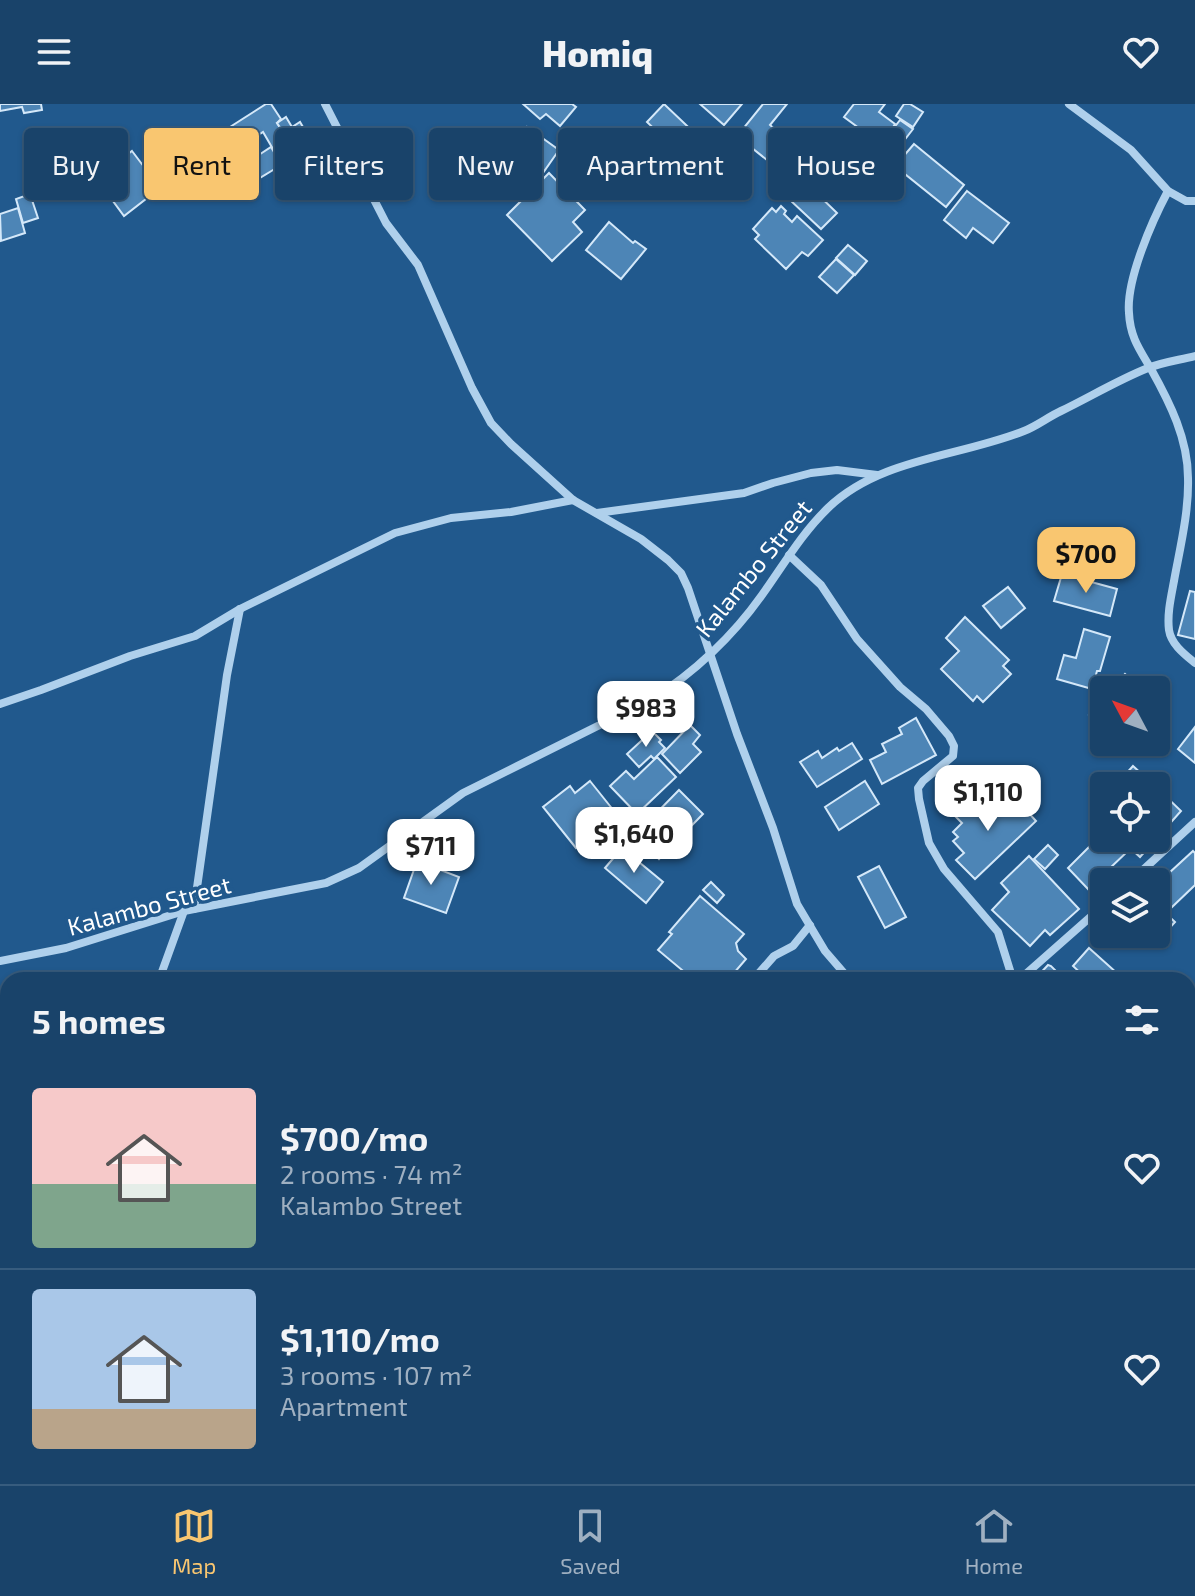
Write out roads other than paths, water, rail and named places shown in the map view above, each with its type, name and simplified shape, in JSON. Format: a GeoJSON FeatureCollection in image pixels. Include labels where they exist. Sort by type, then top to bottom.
{"type":"FeatureCollection","features":[{"type":"Feature","properties":{"kind":"street"},"geometry":{"type":"LineString","coordinates":[[325,104],[386,223],[418,265],[465,374],[491,423],[573,500],[641,539],[681,573],[773,828],[797,904],[825,951],[843,972]]}},
{"type":"Feature","properties":{"kind":"street"},"geometry":{"type":"LineString","coordinates":[[1069,104],[1131,150],[1168,191],[1186,201],[1195,201]]}},
{"type":"Feature","properties":{"kind":"street"},"geometry":{"type":"LineString","coordinates":[[1168,191],[1151,223],[1134,277],[1128,312],[1138,350],[1179,425],[1186,447],[1186,508],[1169,607],[1169,632],[1180,650],[1195,663]]}},
{"type":"Feature","properties":{"kind":"street","name":"Kalambo Street"},"geometry":{"type":"LineString","coordinates":[[0,961],[66,948],[189,910],[326,883],[359,868],[463,793],[673,686],[745,616],[789,555],[829,507],[847,493],[877,475],[1024,431],[1150,367],[1195,356]]}},
{"type":"Feature","properties":{"kind":"street"},"geometry":{"type":"LineString","coordinates":[[596,514],[744,493],[811,473],[837,470],[877,475]]}},
{"type":"Feature","properties":{"kind":"street"},"geometry":{"type":"LineString","coordinates":[[0,704],[130,656],[195,636],[240,609],[395,533],[451,518],[511,512],[573,500]]}},
{"type":"Feature","properties":{"kind":"street"},"geometry":{"type":"LineString","coordinates":[[789,555],[821,585],[857,639],[949,736],[954,746],[953,756],[918,788],[929,843],[944,869],[998,932],[1013,972]]}},
{"type":"Feature","properties":{"kind":"street"},"geometry":{"type":"LineString","coordinates":[[162,972],[189,910],[240,609]]}},
{"type":"Feature","properties":{"kind":"street"},"geometry":{"type":"LineString","coordinates":[[1145,868],[1195,822]]}},
{"type":"Feature","properties":{"kind":"street"},"geometry":{"type":"LineString","coordinates":[[1025,972],[1090,917]]}},
{"type":"Feature","properties":{"kind":"street"},"geometry":{"type":"LineString","coordinates":[[759,972],[768,961],[793,946],[810,925]]}}]}
